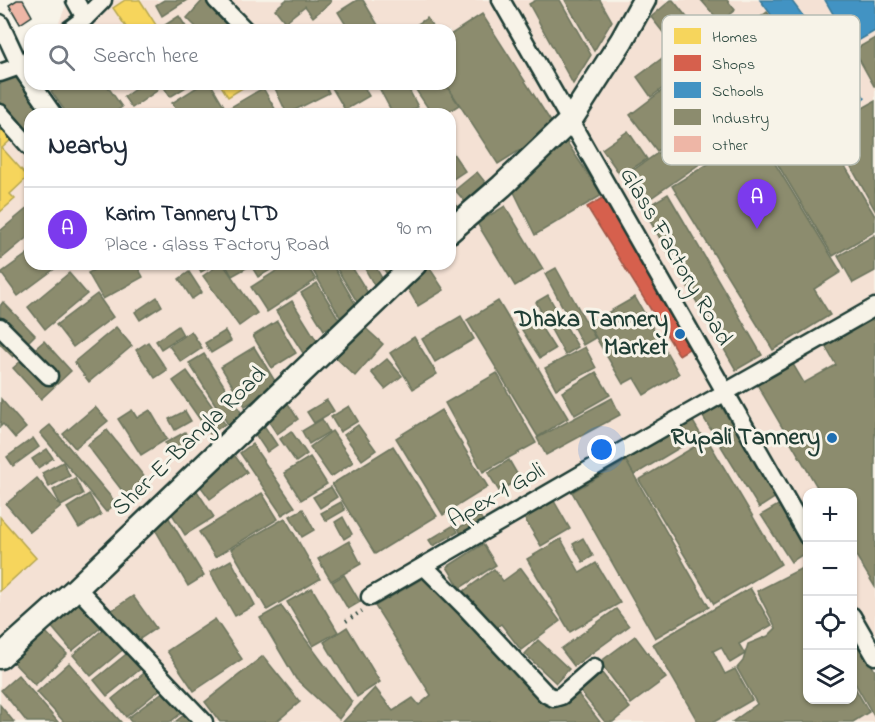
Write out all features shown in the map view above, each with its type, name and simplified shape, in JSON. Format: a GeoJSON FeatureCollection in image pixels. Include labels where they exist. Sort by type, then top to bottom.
{"type":"FeatureCollection","features":[{"type":"Feature","properties":{"kind":"street"},"geometry":{"type":"LineString","coordinates":[[75,0],[85,18]]}},
{"type":"Feature","properties":{"kind":"street"},"geometry":{"type":"LineString","coordinates":[[77,24],[103,0]]}},
{"type":"Feature","properties":{"kind":"street"},"geometry":{"type":"LineString","coordinates":[[216,0],[240,24]]}},
{"type":"Feature","properties":{"kind":"street","name":"Glass Factory Road"},"geometry":{"type":"LineString","coordinates":[[501,0],[803,530]]}},
{"type":"Feature","properties":{"kind":"street"},"geometry":{"type":"LineString","coordinates":[[456,226],[502,186],[570,121],[622,40],[644,0]]}},
{"type":"Feature","properties":{"kind":"street"},"geometry":{"type":"LineString","coordinates":[[0,23],[24,60]]}},
{"type":"Feature","properties":{"kind":"street"},"geometry":{"type":"LineString","coordinates":[[0,73],[24,62]]}},
{"type":"Feature","properties":{"kind":"street"},"geometry":{"type":"LineString","coordinates":[[36,90],[49,108]]}},
{"type":"Feature","properties":{"kind":"street"},"geometry":{"type":"LineString","coordinates":[[0,113],[24,140]]}},
{"type":"Feature","properties":{"kind":"street","name":"Sher-E-Bangla Road"},"geometry":{"type":"LineString","coordinates":[[0,657],[77,588],[409,270]]}},
{"type":"Feature","properties":{"kind":"street","name":"Apex-1 Goli"},"geometry":{"type":"LineString","coordinates":[[370,597],[875,307]]}},
{"type":"Feature","properties":{"kind":"street"},"geometry":{"type":"LineString","coordinates":[[0,327],[49,376]]}},
{"type":"Feature","properties":{"kind":"street"},"geometry":{"type":"LineString","coordinates":[[424,566],[546,694],[554,698],[561,696],[594,667]]}},
{"type":"Feature","properties":{"kind":"street"},"geometry":{"type":"LineString","coordinates":[[77,588],[204,722]]}},
{"type":"Feature","properties":{"kind":"street"},"geometry":{"type":"LineString","coordinates":[[857,625],[875,656]]}},
{"type":"Feature","properties":{"kind":"shaded area"},"geometry":{"type":"Polygon","coordinates":[[[68,0],[875,0],[875,722],[0,722],[0,80],[24,70],[24,90],[456,90],[456,24],[58,24],[68,0]]]}},
{"type":"Feature","properties":{"kind":"building: Homes"},"geometry":{"type":"Polygon","coordinates":[[[125,0],[140,0],[155,24],[124,24],[113,8],[125,0]]]}},
{"type":"Feature","properties":{"kind":"building: Homes"},"geometry":{"type":"Polygon","coordinates":[[[224,90],[239,90],[228,97],[224,90]]]}},
{"type":"Feature","properties":{"kind":"building: Homes"},"geometry":{"type":"Polygon","coordinates":[[[0,125],[12,139],[2,148],[24,173],[24,181],[10,194],[15,199],[0,212],[0,125]]]}},
{"type":"Feature","properties":{"kind":"building: Homes"},"geometry":{"type":"Polygon","coordinates":[[[0,517],[36,558],[0,591],[0,517]]]}},
{"type":"Feature","properties":{"kind":"building: Shops"},"geometry":{"type":"Polygon","coordinates":[[[614,191],[705,339],[679,355],[587,207],[614,191]]]}},
{"type":"Feature","properties":{"kind":"building: Schools"},"geometry":{"type":"Polygon","coordinates":[[[760,0],[791,0],[802,15],[771,15],[760,0]]]}},
{"type":"Feature","properties":{"kind":"building: Schools"},"geometry":{"type":"Polygon","coordinates":[[[825,0],[875,0],[875,31],[860,40],[860,15],[834,15],[825,0]]]}},
{"type":"Feature","properties":{"kind":"building: Schools"},"geometry":{"type":"Polygon","coordinates":[[[860,91],[865,98],[860,102],[860,91]]]}},
{"type":"Feature","properties":{"kind":"building: Industry"},"geometry":{"type":"Polygon","coordinates":[[[164,0],[187,0],[162,16],[156,5],[164,0]]]}},
{"type":"Feature","properties":{"kind":"building: Industry"},"geometry":{"type":"Polygon","coordinates":[[[203,0],[206,0],[233,24],[193,24],[187,18],[203,0]]]}},
{"type":"Feature","properties":{"kind":"building: Industry"},"geometry":{"type":"Polygon","coordinates":[[[286,0],[330,0],[331,2],[313,17],[305,6],[285,22],[275,9],[286,0]]]}},
{"type":"Feature","properties":{"kind":"building: Industry"},"geometry":{"type":"Polygon","coordinates":[[[357,0],[363,0],[377,24],[345,24],[338,12],[357,0]]]}},
{"type":"Feature","properties":{"kind":"building: Industry"},"geometry":{"type":"Polygon","coordinates":[[[536,0],[560,0],[591,55],[573,84],[529,4],[536,0]]]}},
{"type":"Feature","properties":{"kind":"building: Industry"},"geometry":{"type":"Polygon","coordinates":[[[565,0],[600,0],[612,21],[594,51],[565,0]]]}},
{"type":"Feature","properties":{"kind":"building: Industry"},"geometry":{"type":"Polygon","coordinates":[[[671,0],[685,15],[662,15],[662,31],[651,17],[671,0]]]}},
{"type":"Feature","properties":{"kind":"building: Industry"},"geometry":{"type":"Polygon","coordinates":[[[701,0],[727,0],[735,10],[729,15],[714,15],[701,0]]]}},
{"type":"Feature","properties":{"kind":"building: Industry"},"geometry":{"type":"Polygon","coordinates":[[[482,14],[555,128],[498,164],[450,90],[456,90],[456,31],[482,14]]]}},
{"type":"Feature","properties":{"kind":"building: Industry"},"geometry":{"type":"Polygon","coordinates":[[[179,16],[184,24],[167,24],[179,16]]]}},
{"type":"Feature","properties":{"kind":"building: Industry"},"geometry":{"type":"Polygon","coordinates":[[[427,18],[431,24],[418,24],[427,18]]]}},
{"type":"Feature","properties":{"kind":"building: Industry"},"geometry":{"type":"Polygon","coordinates":[[[875,38],[875,86],[860,61],[860,47],[875,38]]]}},
{"type":"Feature","properties":{"kind":"building: Industry"},"geometry":{"type":"Polygon","coordinates":[[[662,60],[662,89],[651,97],[637,77],[662,60]]]}},
{"type":"Feature","properties":{"kind":"building: Industry"},"geometry":{"type":"Polygon","coordinates":[[[3,62],[39,108],[24,108],[24,135],[0,104],[0,64],[3,62]]]}},
{"type":"Feature","properties":{"kind":"building: Industry"},"geometry":{"type":"Polygon","coordinates":[[[110,90],[122,107],[63,108],[51,91],[110,90]]]}},
{"type":"Feature","properties":{"kind":"building: Industry"},"geometry":{"type":"Polygon","coordinates":[[[134,90],[158,90],[132,108],[124,97],[134,90]]]}},
{"type":"Feature","properties":{"kind":"building: Industry"},"geometry":{"type":"Polygon","coordinates":[[[166,90],[181,90],[170,97],[166,90]]]}},
{"type":"Feature","properties":{"kind":"building: Industry"},"geometry":{"type":"Polygon","coordinates":[[[193,90],[215,90],[224,106],[221,108],[175,108],[172,103],[193,90]]]}},
{"type":"Feature","properties":{"kind":"building: Industry"},"geometry":{"type":"Polygon","coordinates":[[[260,90],[264,90],[275,108],[229,108],[260,90]]]}},
{"type":"Feature","properties":{"kind":"building: Industry"},"geometry":{"type":"Polygon","coordinates":[[[276,90],[328,90],[329,93],[299,108],[284,108],[276,90]]]}},
{"type":"Feature","properties":{"kind":"building: Industry"},"geometry":{"type":"Polygon","coordinates":[[[333,90],[366,90],[369,96],[348,108],[344,108],[333,90]]]}},
{"type":"Feature","properties":{"kind":"building: Industry"},"geometry":{"type":"Polygon","coordinates":[[[380,90],[409,90],[418,107],[416,108],[390,108],[380,90]]]}},
{"type":"Feature","properties":{"kind":"building: Industry"},"geometry":{"type":"Polygon","coordinates":[[[416,90],[449,90],[459,105],[454,108],[428,108],[416,90]]]}},
{"type":"Feature","properties":{"kind":"building: Industry"},"geometry":{"type":"Polygon","coordinates":[[[662,91],[662,147],[657,151],[630,115],[662,91]]]}},
{"type":"Feature","properties":{"kind":"building: Industry"},"geometry":{"type":"Polygon","coordinates":[[[875,101],[875,210],[850,165],[860,165],[860,109],[875,101]]]}},
{"type":"Feature","properties":{"kind":"building: Industry"},"geometry":{"type":"Polygon","coordinates":[[[628,131],[647,159],[621,176],[602,149],[628,131]]]}},
{"type":"Feature","properties":{"kind":"building: Industry"},"geometry":{"type":"Polygon","coordinates":[[[562,135],[602,195],[535,235],[512,188],[562,135]]]}},
{"type":"Feature","properties":{"kind":"building: Industry"},"geometry":{"type":"Polygon","coordinates":[[[662,150],[662,165],[698,165],[641,205],[622,178],[662,150]]]}},
{"type":"Feature","properties":{"kind":"building: Industry"},"geometry":{"type":"Polygon","coordinates":[[[456,158],[465,171],[456,177],[456,158]]]}},
{"type":"Feature","properties":{"kind":"building: Industry"},"geometry":{"type":"Polygon","coordinates":[[[706,165],[776,165],[841,272],[814,289],[830,315],[773,350],[672,186],[706,165]]]}},
{"type":"Feature","properties":{"kind":"building: Industry"},"geometry":{"type":"Polygon","coordinates":[[[778,165],[844,165],[875,216],[875,231],[833,256],[778,165]]]}},
{"type":"Feature","properties":{"kind":"building: Industry"},"geometry":{"type":"Polygon","coordinates":[[[477,172],[488,186],[467,204],[456,189],[477,172]]]}},
{"type":"Feature","properties":{"kind":"building: Industry"},"geometry":{"type":"Polygon","coordinates":[[[668,194],[762,355],[736,370],[643,209],[668,194]]]}},
{"type":"Feature","properties":{"kind":"building: Industry"},"geometry":{"type":"Polygon","coordinates":[[[456,205],[461,212],[456,216],[456,205]]]}},
{"type":"Feature","properties":{"kind":"building: Industry"},"geometry":{"type":"Polygon","coordinates":[[[505,206],[543,269],[515,286],[477,223],[505,206]]]}},
{"type":"Feature","properties":{"kind":"building: Industry"},"geometry":{"type":"Polygon","coordinates":[[[24,211],[24,240],[0,260],[0,231],[24,211]]]}},
{"type":"Feature","properties":{"kind":"building: Industry"},"geometry":{"type":"Polygon","coordinates":[[[875,235],[875,271],[853,283],[838,256],[875,235]]]}},
{"type":"Feature","properties":{"kind":"building: Industry"},"geometry":{"type":"Polygon","coordinates":[[[24,256],[24,270],[53,270],[18,296],[1,273],[24,256]]]}},
{"type":"Feature","properties":{"kind":"building: Industry"},"geometry":{"type":"Polygon","coordinates":[[[556,268],[595,338],[583,345],[545,274],[556,268]]]}},
{"type":"Feature","properties":{"kind":"building: Industry"},"geometry":{"type":"Polygon","coordinates":[[[94,270],[139,270],[143,277],[103,299],[88,273],[94,270]]]}},
{"type":"Feature","properties":{"kind":"building: Industry"},"geometry":{"type":"Polygon","coordinates":[[[212,270],[227,270],[257,313],[239,326],[203,276],[212,270]]]}},
{"type":"Feature","properties":{"kind":"building: Industry"},"geometry":{"type":"Polygon","coordinates":[[[228,270],[243,270],[232,276],[228,270]]]}},
{"type":"Feature","properties":{"kind":"building: Industry"},"geometry":{"type":"Polygon","coordinates":[[[254,270],[270,270],[258,277],[254,270]]]}},
{"type":"Feature","properties":{"kind":"building: Industry"},"geometry":{"type":"Polygon","coordinates":[[[278,270],[310,270],[316,280],[267,312],[251,287],[278,270]]]}},
{"type":"Feature","properties":{"kind":"building: Industry"},"geometry":{"type":"Polygon","coordinates":[[[313,270],[335,270],[357,307],[340,317],[313,270]]]}},
{"type":"Feature","properties":{"kind":"building: Industry"},"geometry":{"type":"Polygon","coordinates":[[[338,270],[354,270],[371,298],[359,305],[338,270]]]}},
{"type":"Feature","properties":{"kind":"building: Industry"},"geometry":{"type":"Polygon","coordinates":[[[366,270],[377,270],[384,282],[375,287],[366,270]]]}},
{"type":"Feature","properties":{"kind":"building: Industry"},"geometry":{"type":"Polygon","coordinates":[[[416,270],[431,270],[444,290],[418,306],[402,279],[416,270]]]}},
{"type":"Feature","properties":{"kind":"building: Industry"},"geometry":{"type":"Polygon","coordinates":[[[189,272],[202,292],[192,299],[179,279],[189,272]]]}},
{"type":"Feature","properties":{"kind":"building: Industry"},"geometry":{"type":"Polygon","coordinates":[[[69,273],[87,294],[45,329],[28,307],[69,273]]]}},
{"type":"Feature","properties":{"kind":"building: Industry"},"geometry":{"type":"Polygon","coordinates":[[[317,283],[340,321],[324,330],[301,293],[317,283]]]}},
{"type":"Feature","properties":{"kind":"building: Industry"},"geometry":{"type":"Polygon","coordinates":[[[97,294],[113,317],[73,347],[56,325],[97,294]]]}},
{"type":"Feature","properties":{"kind":"building: Industry"},"geometry":{"type":"Polygon","coordinates":[[[548,295],[578,347],[565,355],[536,302],[548,295]]]}},
{"type":"Feature","properties":{"kind":"building: Industry"},"geometry":{"type":"Polygon","coordinates":[[[157,297],[162,306],[140,320],[135,312],[157,297]]]}},
{"type":"Feature","properties":{"kind":"building: Industry"},"geometry":{"type":"Polygon","coordinates":[[[635,297],[679,374],[644,395],[634,378],[623,384],[588,324],[635,297]]]}},
{"type":"Feature","properties":{"kind":"building: Industry"},"geometry":{"type":"Polygon","coordinates":[[[292,301],[320,346],[305,356],[276,311],[292,301]]]}},
{"type":"Feature","properties":{"kind":"building: Industry"},"geometry":{"type":"Polygon","coordinates":[[[498,301],[568,418],[538,437],[467,320],[498,301]]]}},
{"type":"Feature","properties":{"kind":"building: Industry"},"geometry":{"type":"Polygon","coordinates":[[[3,302],[35,335],[13,357],[0,344],[0,306],[3,302]]]}},
{"type":"Feature","properties":{"kind":"building: Industry","name":"Rupali Tannery"},"geometry":{"type":"Polygon","coordinates":[[[875,308],[875,587],[857,557],[857,488],[818,488],[751,374],[787,354],[804,383],[836,365],[821,339],[875,308]]]}},
{"type":"Feature","properties":{"kind":"building: Industry"},"geometry":{"type":"Polygon","coordinates":[[[461,316],[474,339],[435,362],[422,339],[461,316]]]}},
{"type":"Feature","properties":{"kind":"building: Industry"},"geometry":{"type":"Polygon","coordinates":[[[277,321],[296,353],[272,368],[253,336],[277,321]]]}},
{"type":"Feature","properties":{"kind":"building: Industry"},"geometry":{"type":"Polygon","coordinates":[[[537,321],[555,349],[540,358],[522,330],[537,321]]]}},
{"type":"Feature","properties":{"kind":"building: Industry"},"geometry":{"type":"Polygon","coordinates":[[[360,323],[383,344],[355,376],[332,354],[360,323]]]}},
{"type":"Feature","properties":{"kind":"building: Industry"},"geometry":{"type":"Polygon","coordinates":[[[178,326],[183,335],[161,349],[156,341],[178,326]]]}},
{"type":"Feature","properties":{"kind":"building: Industry"},"geometry":{"type":"Polygon","coordinates":[[[116,327],[132,346],[89,382],[74,362],[116,327]]]}},
{"type":"Feature","properties":{"kind":"building: Industry"},"geometry":{"type":"Polygon","coordinates":[[[191,331],[202,348],[181,362],[169,346],[191,331]]]}},
{"type":"Feature","properties":{"kind":"building: Industry"},"geometry":{"type":"Polygon","coordinates":[[[225,331],[231,341],[211,353],[205,343],[225,331]]]}},
{"type":"Feature","properties":{"kind":"building: Industry"},"geometry":{"type":"Polygon","coordinates":[[[414,337],[437,374],[413,389],[390,353],[414,337]]]}},
{"type":"Feature","properties":{"kind":"building: Industry"},"geometry":{"type":"Polygon","coordinates":[[[44,341],[71,371],[41,399],[13,368],[44,341]]]}},
{"type":"Feature","properties":{"kind":"building: Industry"},"geometry":{"type":"Polygon","coordinates":[[[148,342],[167,370],[155,378],[136,350],[148,342]]]}},
{"type":"Feature","properties":{"kind":"building: Industry"},"geometry":{"type":"Polygon","coordinates":[[[254,347],[278,386],[245,406],[221,367],[254,347]]]}},
{"type":"Feature","properties":{"kind":"building: Industry"},"geometry":{"type":"Polygon","coordinates":[[[585,347],[596,368],[556,389],[545,368],[585,347]]]}},
{"type":"Feature","properties":{"kind":"building: Industry"},"geometry":{"type":"Polygon","coordinates":[[[204,354],[244,417],[229,426],[189,363],[204,354]]]}},
{"type":"Feature","properties":{"kind":"building: Industry"},"geometry":{"type":"Polygon","coordinates":[[[387,359],[402,376],[385,389],[371,372],[387,359]]]}},
{"type":"Feature","properties":{"kind":"building: Industry"},"geometry":{"type":"Polygon","coordinates":[[[187,371],[225,424],[210,434],[173,381],[187,371]]]}},
{"type":"Feature","properties":{"kind":"building: Industry"},"geometry":{"type":"Polygon","coordinates":[[[596,372],[610,395],[575,415],[562,392],[596,372]]]}},
{"type":"Feature","properties":{"kind":"building: Industry"},"geometry":{"type":"Polygon","coordinates":[[[497,373],[536,443],[483,472],[445,403],[497,373]]]}},
{"type":"Feature","properties":{"kind":"building: Industry"},"geometry":{"type":"Polygon","coordinates":[[[612,398],[620,415],[546,455],[537,438],[612,398]]]}},
{"type":"Feature","properties":{"kind":"building: Industry"},"geometry":{"type":"Polygon","coordinates":[[[1,399],[26,428],[15,438],[3,424],[0,427],[1,399]]]}},
{"type":"Feature","properties":{"kind":"building: Industry"},"geometry":{"type":"Polygon","coordinates":[[[327,400],[334,411],[314,423],[307,412],[327,400]]]}},
{"type":"Feature","properties":{"kind":"building: Industry"},"geometry":{"type":"Polygon","coordinates":[[[718,401],[776,497],[759,508],[700,412],[718,401]]]}},
{"type":"Feature","properties":{"kind":"building: Industry"},"geometry":{"type":"Polygon","coordinates":[[[287,402],[298,419],[277,434],[265,416],[287,402]]]}},
{"type":"Feature","properties":{"kind":"building: Industry"},"geometry":{"type":"Polygon","coordinates":[[[349,406],[358,421],[340,432],[331,417],[349,406]]]}},
{"type":"Feature","properties":{"kind":"building: Industry"},"geometry":{"type":"Polygon","coordinates":[[[95,407],[108,421],[75,448],[63,434],[95,407]]]}},
{"type":"Feature","properties":{"kind":"building: Industry"},"geometry":{"type":"Polygon","coordinates":[[[685,408],[701,435],[634,475],[618,448],[685,408]]]}},
{"type":"Feature","properties":{"kind":"building: Industry"},"geometry":{"type":"Polygon","coordinates":[[[132,410],[137,418],[150,410],[167,439],[141,455],[118,419],[132,410]]]}},
{"type":"Feature","properties":{"kind":"building: Industry"},"geometry":{"type":"Polygon","coordinates":[[[441,410],[488,487],[443,515],[396,438],[441,410]]]}},
{"type":"Feature","properties":{"kind":"building: Industry"},"geometry":{"type":"Polygon","coordinates":[[[185,411],[191,421],[175,430],[169,419],[185,411]]]}},
{"type":"Feature","properties":{"kind":"building: Industry"},"geometry":{"type":"Polygon","coordinates":[[[322,419],[329,432],[309,444],[302,431],[322,419]]]}},
{"type":"Feature","properties":{"kind":"building: Industry"},"geometry":{"type":"Polygon","coordinates":[[[263,424],[277,445],[267,452],[253,431],[263,424]]]}},
{"type":"Feature","properties":{"kind":"building: Industry"},"geometry":{"type":"Polygon","coordinates":[[[50,425],[116,503],[106,512],[40,433],[50,425]]]}},
{"type":"Feature","properties":{"kind":"building: Industry"},"geometry":{"type":"Polygon","coordinates":[[[358,425],[376,450],[362,460],[344,435],[358,425]]]}},
{"type":"Feature","properties":{"kind":"building: Industry"},"geometry":{"type":"Polygon","coordinates":[[[107,430],[151,485],[130,501],[87,445],[107,430]]]}},
{"type":"Feature","properties":{"kind":"building: Industry"},"geometry":{"type":"Polygon","coordinates":[[[291,431],[307,454],[296,462],[280,439],[291,431]]]}},
{"type":"Feature","properties":{"kind":"building: Industry"},"geometry":{"type":"Polygon","coordinates":[[[332,431],[353,462],[331,477],[310,447],[332,431]]]}},
{"type":"Feature","properties":{"kind":"building: Industry"},"geometry":{"type":"Polygon","coordinates":[[[185,432],[190,442],[171,454],[165,443],[185,432]]]}},
{"type":"Feature","properties":{"kind":"building: Industry"},"geometry":{"type":"Polygon","coordinates":[[[33,438],[39,447],[13,466],[7,457],[33,438]]]}},
{"type":"Feature","properties":{"kind":"building: Industry"},"geometry":{"type":"Polygon","coordinates":[[[707,439],[781,564],[714,604],[639,480],[707,439]]]}},
{"type":"Feature","properties":{"kind":"building: Industry"},"geometry":{"type":"Polygon","coordinates":[[[252,444],[295,507],[282,515],[240,453],[252,444]]]}},
{"type":"Feature","properties":{"kind":"building: Industry"},"geometry":{"type":"Polygon","coordinates":[[[393,446],[437,516],[375,554],[332,484],[393,446]]]}},
{"type":"Feature","properties":{"kind":"building: Industry"},"geometry":{"type":"Polygon","coordinates":[[[47,449],[53,458],[38,468],[32,459],[47,449]]]}},
{"type":"Feature","properties":{"kind":"building: Industry"},"geometry":{"type":"Polygon","coordinates":[[[235,456],[247,472],[210,499],[198,483],[235,456]]]}},
{"type":"Feature","properties":{"kind":"building: Industry"},"geometry":{"type":"Polygon","coordinates":[[[310,457],[327,484],[301,500],[284,473],[310,457]]]}},
{"type":"Feature","properties":{"kind":"building: Industry"},"geometry":{"type":"Polygon","coordinates":[[[509,460],[520,479],[499,491],[488,473],[509,460]]]}},
{"type":"Feature","properties":{"kind":"building: Industry"},"geometry":{"type":"Polygon","coordinates":[[[626,461],[709,607],[655,638],[572,492],[626,461]]]}},
{"type":"Feature","properties":{"kind":"building: Industry"},"geometry":{"type":"Polygon","coordinates":[[[63,462],[70,476],[49,487],[42,473],[63,462]]]}},
{"type":"Feature","properties":{"kind":"building: Industry"},"geometry":{"type":"Polygon","coordinates":[[[37,478],[61,507],[30,532],[6,504],[37,478]]]}},
{"type":"Feature","properties":{"kind":"building: Industry"},"geometry":{"type":"Polygon","coordinates":[[[75,478],[83,494],[61,506],[53,490],[75,478]]]}},
{"type":"Feature","properties":{"kind":"building: Industry"},"geometry":{"type":"Polygon","coordinates":[[[331,487],[337,497],[320,508],[313,497],[331,487]]]}},
{"type":"Feature","properties":{"kind":"building: Industry"},"geometry":{"type":"Polygon","coordinates":[[[195,488],[214,517],[185,535],[167,506],[195,488]]]}},
{"type":"Feature","properties":{"kind":"building: Industry"},"geometry":{"type":"Polygon","coordinates":[[[262,493],[278,519],[215,557],[199,532],[262,493]]]}},
{"type":"Feature","properties":{"kind":"building: Industry"},"geometry":{"type":"Polygon","coordinates":[[[89,494],[101,515],[79,528],[67,508],[89,494]]]}},
{"type":"Feature","properties":{"kind":"building: Industry"},"geometry":{"type":"Polygon","coordinates":[[[550,494],[570,529],[541,546],[520,511],[550,494]]]}},
{"type":"Feature","properties":{"kind":"building: Industry"},"geometry":{"type":"Polygon","coordinates":[[[341,502],[345,510],[326,521],[321,513],[341,502]]]}},
{"type":"Feature","properties":{"kind":"building: Industry"},"geometry":{"type":"Polygon","coordinates":[[[780,504],[803,540],[803,554],[791,562],[761,515],[780,504]]]}},
{"type":"Feature","properties":{"kind":"building: Industry"},"geometry":{"type":"Polygon","coordinates":[[[303,509],[314,530],[302,537],[290,516],[303,509]]]}},
{"type":"Feature","properties":{"kind":"building: Industry"},"geometry":{"type":"Polygon","coordinates":[[[167,515],[204,576],[188,586],[152,524],[167,515]]]}},
{"type":"Feature","properties":{"kind":"building: Industry"},"geometry":{"type":"Polygon","coordinates":[[[480,516],[489,532],[467,545],[458,528],[480,516]]]}},
{"type":"Feature","properties":{"kind":"building: Industry"},"geometry":{"type":"Polygon","coordinates":[[[343,517],[352,534],[344,539],[335,522],[343,517]]]}},
{"type":"Feature","properties":{"kind":"building: Industry"},"geometry":{"type":"Polygon","coordinates":[[[285,518],[320,579],[267,610],[231,549],[285,518]]]}},
{"type":"Feature","properties":{"kind":"building: Industry"},"geometry":{"type":"Polygon","coordinates":[[[454,525],[458,532],[433,546],[429,540],[454,525]]]}},
{"type":"Feature","properties":{"kind":"building: Industry"},"geometry":{"type":"Polygon","coordinates":[[[583,538],[593,556],[583,562],[573,544],[583,538]]]}},
{"type":"Feature","properties":{"kind":"building: Industry"},"geometry":{"type":"Polygon","coordinates":[[[561,539],[580,573],[596,563],[620,603],[570,632],[527,559],[561,539]]]}},
{"type":"Feature","properties":{"kind":"building: Industry"},"geometry":{"type":"Polygon","coordinates":[[[349,541],[361,564],[331,581],[318,559],[349,541]]]}},
{"type":"Feature","properties":{"kind":"building: Industry"},"geometry":{"type":"Polygon","coordinates":[[[483,544],[496,565],[460,588],[447,567],[483,544]]]}},
{"type":"Feature","properties":{"kind":"building: Industry"},"geometry":{"type":"Polygon","coordinates":[[[231,560],[255,605],[235,616],[210,572],[231,560]]]}},
{"type":"Feature","properties":{"kind":"building: Industry"},"geometry":{"type":"Polygon","coordinates":[[[521,568],[560,621],[521,650],[501,624],[489,633],[460,594],[494,569],[503,581],[521,568]]]}},
{"type":"Feature","properties":{"kind":"building: Industry"},"geometry":{"type":"Polygon","coordinates":[[[803,568],[803,704],[857,704],[857,692],[869,712],[853,722],[732,722],[757,704],[737,668],[743,661],[748,644],[768,636],[776,628],[757,591],[803,568]]]}},
{"type":"Feature","properties":{"kind":"building: Industry"},"geometry":{"type":"Polygon","coordinates":[[[430,574],[555,705],[574,689],[600,722],[343,722],[375,688],[393,711],[413,698],[419,705],[431,695],[375,606],[430,574]]]}},
{"type":"Feature","properties":{"kind":"building: Industry"},"geometry":{"type":"Polygon","coordinates":[[[344,575],[360,602],[348,609],[332,582],[344,575]]]}},
{"type":"Feature","properties":{"kind":"building: Industry"},"geometry":{"type":"Polygon","coordinates":[[[312,588],[338,632],[313,646],[287,602],[312,588]]]}},
{"type":"Feature","properties":{"kind":"building: Industry"},"geometry":{"type":"Polygon","coordinates":[[[750,588],[772,625],[739,644],[745,654],[730,663],[721,647],[713,651],[725,674],[735,669],[752,700],[714,722],[698,722],[653,644],[750,588]]]}},
{"type":"Feature","properties":{"kind":"building: Industry"},"geometry":{"type":"Polygon","coordinates":[[[78,592],[104,625],[72,651],[45,619],[78,592]]]}},
{"type":"Feature","properties":{"kind":"building: Industry"},"geometry":{"type":"Polygon","coordinates":[[[133,596],[156,628],[134,643],[111,611],[133,596]]]}},
{"type":"Feature","properties":{"kind":"building: Industry"},"geometry":{"type":"Polygon","coordinates":[[[281,606],[352,702],[339,719],[296,679],[260,618],[281,606]]]}},
{"type":"Feature","properties":{"kind":"building: Industry"},"geometry":{"type":"Polygon","coordinates":[[[616,609],[629,626],[574,666],[561,649],[616,609]]]}},
{"type":"Feature","properties":{"kind":"building: Industry"},"geometry":{"type":"Polygon","coordinates":[[[215,619],[242,659],[194,691],[167,651],[215,619]]]}},
{"type":"Feature","properties":{"kind":"building: Industry"},"geometry":{"type":"Polygon","coordinates":[[[40,626],[67,654],[35,685],[8,657],[40,626]]]}},
{"type":"Feature","properties":{"kind":"building: Industry"},"geometry":{"type":"Polygon","coordinates":[[[107,626],[125,648],[91,676],[73,655],[107,626]]]}},
{"type":"Feature","properties":{"kind":"building: Industry"},"geometry":{"type":"Polygon","coordinates":[[[347,627],[380,682],[357,697],[324,642],[347,627]]]}},
{"type":"Feature","properties":{"kind":"building: Industry"},"geometry":{"type":"Polygon","coordinates":[[[635,636],[666,678],[631,704],[600,662],[635,636]]]}},
{"type":"Feature","properties":{"kind":"building: Industry"},"geometry":{"type":"Polygon","coordinates":[[[538,640],[569,669],[556,683],[525,654],[538,640]]]}},
{"type":"Feature","properties":{"kind":"building: Industry"},"geometry":{"type":"Polygon","coordinates":[[[857,640],[875,671],[875,718],[857,687],[857,640]]]}},
{"type":"Feature","properties":{"kind":"building: Industry"},"geometry":{"type":"Polygon","coordinates":[[[130,651],[143,667],[107,696],[94,680],[130,651]]]}},
{"type":"Feature","properties":{"kind":"building: Industry"},"geometry":{"type":"Polygon","coordinates":[[[263,656],[300,702],[276,722],[220,722],[205,702],[263,656]]]}},
{"type":"Feature","properties":{"kind":"building: Industry"},"geometry":{"type":"Polygon","coordinates":[[[69,663],[121,722],[64,722],[37,692],[69,663]]]}},
{"type":"Feature","properties":{"kind":"building: Industry"},"geometry":{"type":"Polygon","coordinates":[[[148,670],[162,688],[126,717],[112,699],[148,670]]]}},
{"type":"Feature","properties":{"kind":"building: Industry"},"geometry":{"type":"Polygon","coordinates":[[[601,672],[630,708],[613,722],[605,722],[579,690],[601,672]]]}},
{"type":"Feature","properties":{"kind":"building: Industry"},"geometry":{"type":"Polygon","coordinates":[[[18,675],[58,722],[27,722],[1,690],[18,675]]]}},
{"type":"Feature","properties":{"kind":"building: Industry"},"geometry":{"type":"Polygon","coordinates":[[[168,688],[184,711],[170,722],[131,722],[128,718],[168,688]]]}},
{"type":"Feature","properties":{"kind":"building: Industry"},"geometry":{"type":"Polygon","coordinates":[[[0,705],[14,722],[0,722],[0,705]]]}},
{"type":"Feature","properties":{"kind":"building: Industry"},"geometry":{"type":"Polygon","coordinates":[[[190,710],[200,722],[175,722],[190,710]]]}},
{"type":"Feature","properties":{"kind":"building: Other"},"geometry":{"type":"Polygon","coordinates":[[[17,0],[23,0],[32,16],[20,24],[9,5],[17,0]]]}},
{"type":"Feature","properties":{"kind":"place","name":"Karim Tannery LTD"},"geometry":{"type":"Point","coordinates":[757,229]}},
{"type":"Feature","properties":{"kind":"place","name":"Dhaka Tannery Market"},"geometry":{"type":"Point","coordinates":[680,334]}},
{"type":"Feature","properties":{"kind":"place","name":"Rupali Tannery"},"geometry":{"type":"Point","coordinates":[832,438]}}]}
